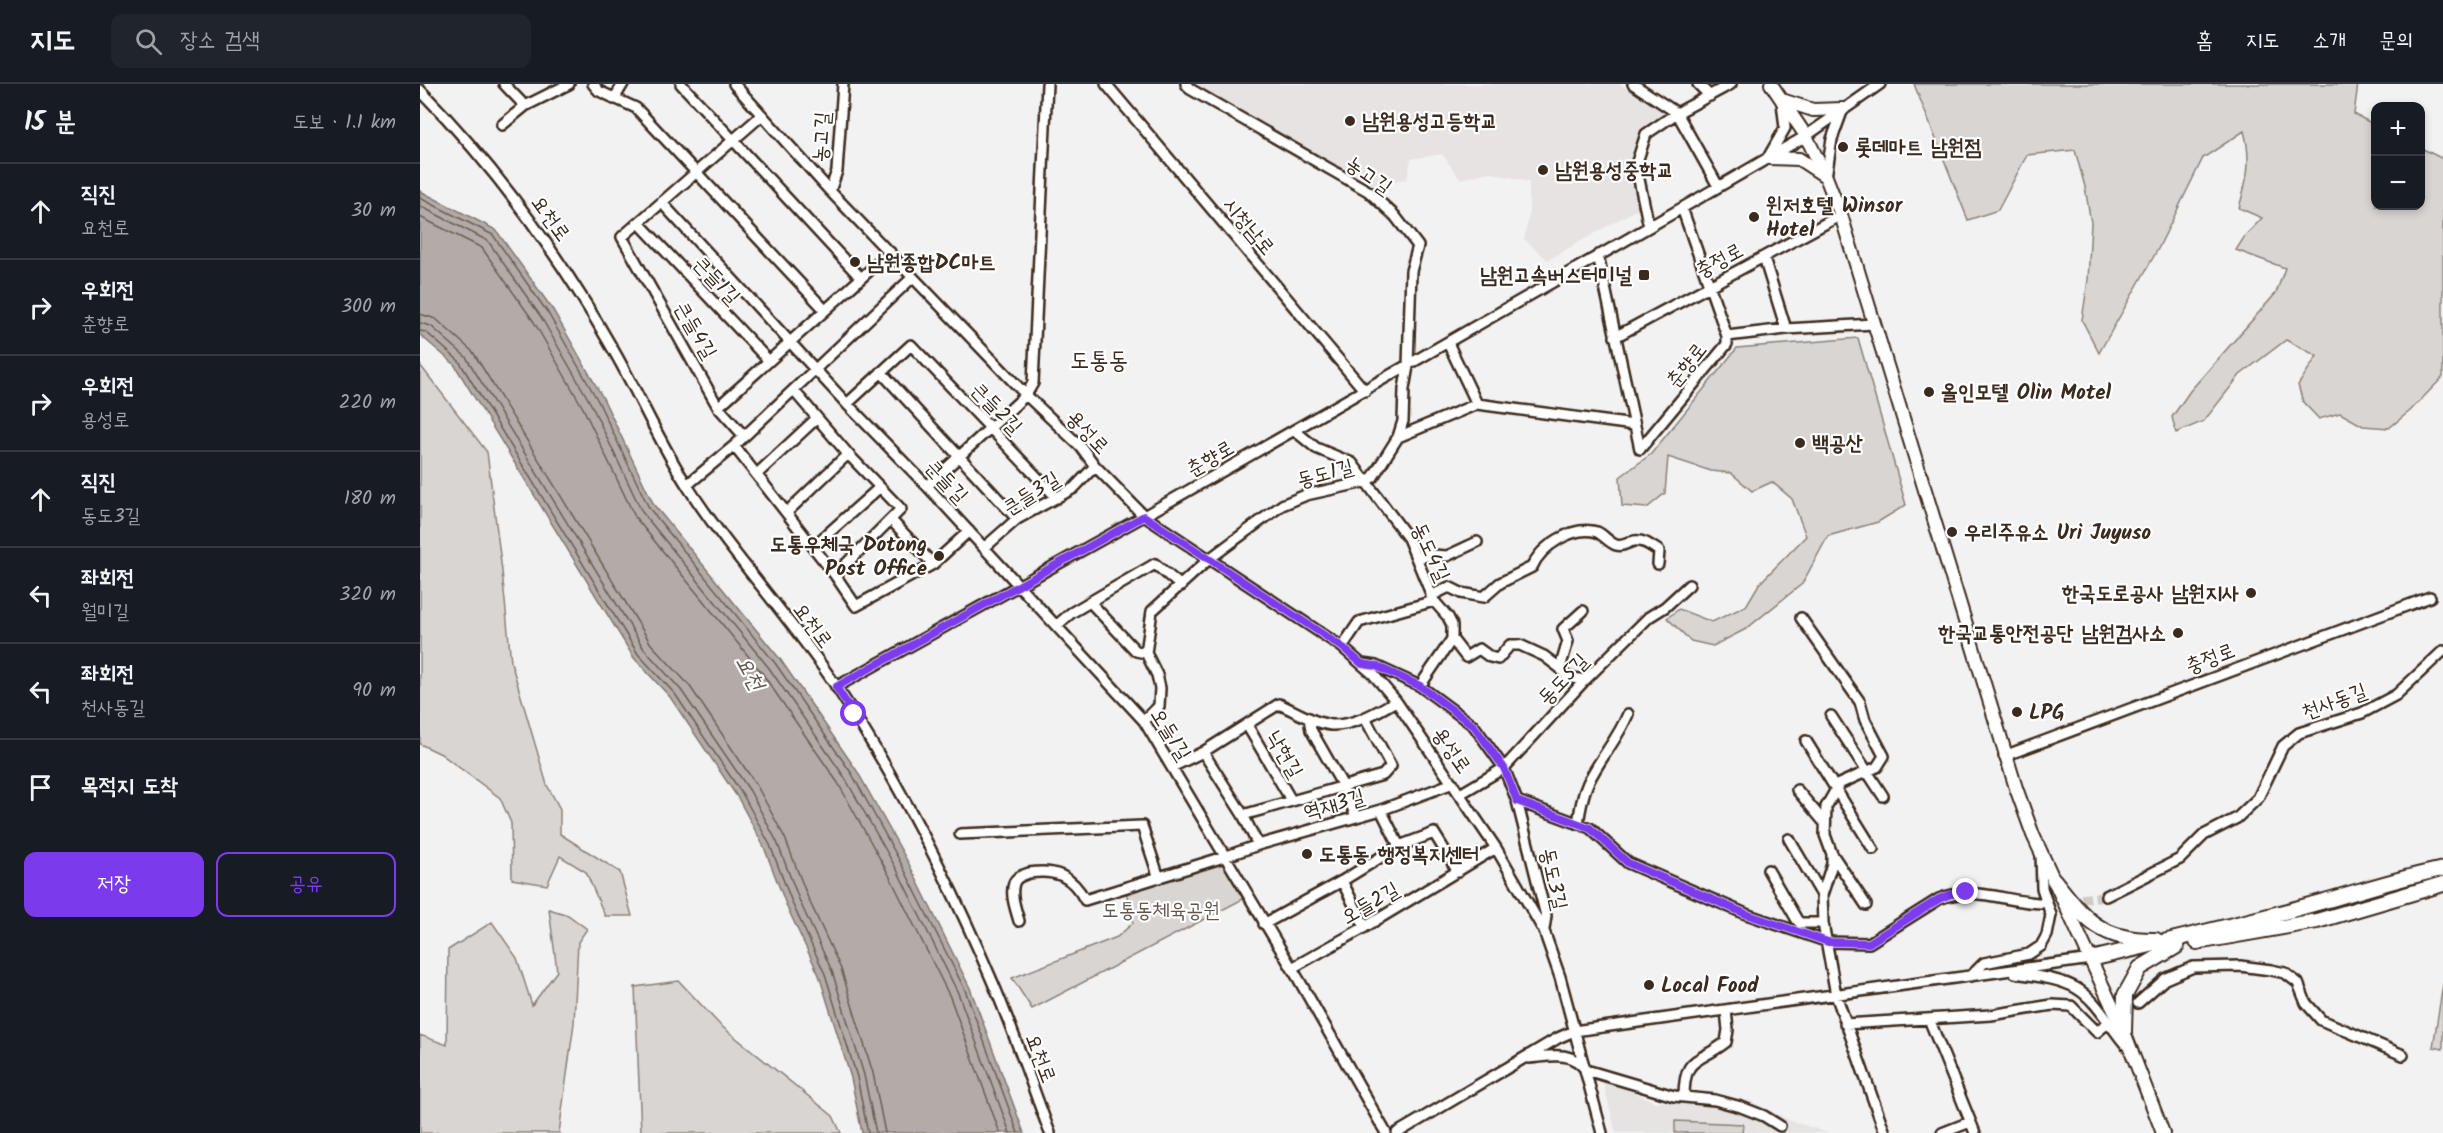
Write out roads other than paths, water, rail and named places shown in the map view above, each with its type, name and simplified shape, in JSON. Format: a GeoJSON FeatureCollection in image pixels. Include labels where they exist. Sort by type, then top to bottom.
{"type":"FeatureCollection","features":[{"type":"Feature","properties":{"kind":"highway"},"geometry":{"type":"LineString","coordinates":[[2124,1032],[2125,995],[2140,968],[2177,943],[2378,884],[2443,869]]}},
{"type":"Feature","properties":{"kind":"highway"},"geometry":{"type":"LineString","coordinates":[[2054,880],[2080,913],[2110,934],[2177,943]]}},
{"type":"Feature","properties":{"kind":"highway"},"geometry":{"type":"LineString","coordinates":[[2091,959],[2317,921],[2443,884]]}},
{"type":"Feature","properties":{"kind":"main road"},"geometry":{"type":"LineString","coordinates":[[1771,84],[1806,136],[1826,177],[1874,324],[2004,756],[2041,851],[2124,1032],[2163,1133]]}},
{"type":"Feature","properties":{"kind":"main road"},"geometry":{"type":"LineString","coordinates":[[1782,100],[1813,110],[1844,109]]}},
{"type":"Feature","properties":{"kind":"main road"},"geometry":{"type":"LineString","coordinates":[[1768,158],[1799,159],[1826,177]]}},
{"type":"Feature","properties":{"kind":"street"},"geometry":{"type":"LineString","coordinates":[[504,84],[525,106]]}},
{"type":"Feature","properties":{"kind":"street"},"geometry":{"type":"LineString","coordinates":[[502,125],[525,106],[569,84]]}},
{"type":"Feature","properties":{"kind":"street"},"geometry":{"type":"LineString","coordinates":[[593,84],[599,91],[636,108],[825,310]]}},
{"type":"Feature","properties":{"kind":"street"},"geometry":{"type":"LineString","coordinates":[[614,99],[623,84]]}},
{"type":"Feature","properties":{"kind":"street"},"geometry":{"type":"LineString","coordinates":[[681,84],[861,278]]}},
{"type":"Feature","properties":{"kind":"street","name":"용성로"},"geometry":{"type":"LineString","coordinates":[[734,84],[830,191],[1026,395],[1081,447],[1095,466],[1144,516],[1342,647],[1362,664],[1396,700],[1496,848],[1544,931],[1552,950],[1602,1133]]}},
{"type":"Feature","properties":{"kind":"street","name":"농고길"},"geometry":{"type":"LineString","coordinates":[[830,191],[837,171],[843,84]]}},
{"type":"Feature","properties":{"kind":"street"},"geometry":{"type":"LineString","coordinates":[[927,486],[1026,395],[1033,383],[1047,84]]}},
{"type":"Feature","properties":{"kind":"street","name":"시청남로"},"geometry":{"type":"LineString","coordinates":[[1106,84],[1365,391]]}},
{"type":"Feature","properties":{"kind":"street","name":"농고길"},"geometry":{"type":"LineString","coordinates":[[1186,84],[1190,89],[1368,191],[1395,216],[1418,246],[1411,271],[1408,366]]}},
{"type":"Feature","properties":{"kind":"street"},"geometry":{"type":"LineString","coordinates":[[1634,84],[1677,113],[1718,186]]}},
{"type":"Feature","properties":{"kind":"street"},"geometry":{"type":"LineString","coordinates":[[1698,84],[1710,96]]}},
{"type":"Feature","properties":{"kind":"street"},"geometry":{"type":"LineString","coordinates":[[1649,227],[1636,165],[1646,134],[1677,113],[1731,84]]}},
{"type":"Feature","properties":{"kind":"street","name":"춘향로"},"geometry":{"type":"LineString","coordinates":[[836,687],[1365,391],[1682,208],[1806,136],[1880,84]]}},
{"type":"Feature","properties":{"kind":"street","name":"요천로"},"geometry":{"type":"LineString","coordinates":[[420,90],[468,142],[525,211],[568,274],[612,347],[687,486],[836,687],[906,803],[973,937],[1050,1133]]}},
{"type":"Feature","properties":{"kind":"street"},"geometry":{"type":"LineString","coordinates":[[1768,158],[1785,128],[1782,100]]}},
{"type":"Feature","properties":{"kind":"street"},"geometry":{"type":"LineString","coordinates":[[1826,177],[1832,139],[1844,109]]}},
{"type":"Feature","properties":{"kind":"street"},"geometry":{"type":"LineString","coordinates":[[639,223],[762,115]]}},
{"type":"Feature","properties":{"kind":"street","name":"큰들길"},"geometry":{"type":"LineString","coordinates":[[662,203],[1018,585]]}},
{"type":"Feature","properties":{"kind":"street","name":"춘향로"},"geometry":{"type":"LineString","coordinates":[[1598,255],[1640,449],[1726,344],[1727,336],[1711,286],[1682,208]]}},
{"type":"Feature","properties":{"kind":"street","name":"충정로"},"geometry":{"type":"LineString","coordinates":[[1615,337],[1840,215]]}},
{"type":"Feature","properties":{"kind":"street","name":"큰들4길"},"geometry":{"type":"LineString","coordinates":[[639,223],[622,237],[718,406],[744,436]]}},
{"type":"Feature","properties":{"kind":"street","name":"큰들1길"},"geometry":{"type":"LineString","coordinates":[[639,223],[769,361]]}},
{"type":"Feature","properties":{"kind":"street"},"geometry":{"type":"LineString","coordinates":[[718,406],[890,252]]}},
{"type":"Feature","properties":{"kind":"street"},"geometry":{"type":"LineString","coordinates":[[1764,258],[1786,329]]}},
{"type":"Feature","properties":{"kind":"street"},"geometry":{"type":"LineString","coordinates":[[687,486],[794,391],[913,277]]}},
{"type":"Feature","properties":{"kind":"street"},"geometry":{"type":"LineString","coordinates":[[1727,336],[1786,329],[1874,324]]}},
{"type":"Feature","properties":{"kind":"street"},"geometry":{"type":"LineString","coordinates":[[1448,343],[1477,404]]}},
{"type":"Feature","properties":{"kind":"street","name":"큰들2길"},"geometry":{"type":"LineString","coordinates":[[881,372],[911,345],[1057,498]]}},
{"type":"Feature","properties":{"kind":"street"},"geometry":{"type":"LineString","coordinates":[[1398,437],[1403,421],[1404,389],[1408,366]]}},
{"type":"Feature","properties":{"kind":"street"},"geometry":{"type":"LineString","coordinates":[[847,404],[881,372]]}},
{"type":"Feature","properties":{"kind":"street","name":"큰들길"},"geometry":{"type":"LineString","coordinates":[[881,372],[1017,519]]}},
{"type":"Feature","properties":{"kind":"street"},"geometry":{"type":"LineString","coordinates":[[794,391],[848,454],[901,509],[835,575]]}},
{"type":"Feature","properties":{"kind":"street"},"geometry":{"type":"LineString","coordinates":[[1398,437],[1477,404],[1634,425]]}},
{"type":"Feature","properties":{"kind":"street"},"geometry":{"type":"LineString","coordinates":[[757,474],[817,418]]}},
{"type":"Feature","properties":{"kind":"street","name":"동도4길"},"geometry":{"type":"LineString","coordinates":[[1294,430],[1316,448],[1352,463],[1408,538],[1432,598],[1449,617],[1452,625],[1452,639]]}},
{"type":"Feature","properties":{"kind":"street","name":"동도1길"},"geometry":{"type":"LineString","coordinates":[[1146,653],[1152,611],[1208,560],[1282,505],[1305,495],[1365,482],[1373,477],[1398,437]]}},
{"type":"Feature","properties":{"kind":"street"},"geometry":{"type":"LineString","coordinates":[[734,446],[814,546],[856,606],[933,564],[969,531]]}},
{"type":"Feature","properties":{"kind":"street"},"geometry":{"type":"LineString","coordinates":[[787,512],[848,454]]}},
{"type":"Feature","properties":{"kind":"street","name":"큰들3길"},"geometry":{"type":"LineString","coordinates":[[984,548],[1017,519],[1074,488],[1095,466]]}},
{"type":"Feature","properties":{"kind":"street"},"geometry":{"type":"LineString","coordinates":[[814,546],[879,488]]}},
{"type":"Feature","properties":{"kind":"street"},"geometry":{"type":"LineString","coordinates":[[891,520],[933,564]]}},
{"type":"Feature","properties":{"kind":"street"},"geometry":{"type":"LineString","coordinates":[[1342,647],[1359,622],[1432,598],[1449,587],[1461,593],[1484,597],[1500,583],[1532,567],[1537,556],[1571,534],[1588,530],[1600,533],[1608,542],[1624,546],[1633,541],[1642,541],[1659,551],[1658,564]]}},
{"type":"Feature","properties":{"kind":"street"},"geometry":{"type":"LineString","coordinates":[[1417,558],[1432,555],[1447,556],[1477,542]]}},
{"type":"Feature","properties":{"kind":"street"},"geometry":{"type":"LineString","coordinates":[[1056,626],[1071,613],[1155,564],[1181,586]]}},
{"type":"Feature","properties":{"kind":"street","name":"오들1길"},"geometry":{"type":"LineString","coordinates":[[1018,585],[1144,721],[1292,968],[1386,1133]]}},
{"type":"Feature","properties":{"kind":"street","name":"동도5길"},"geometry":{"type":"LineString","coordinates":[[1460,794],[1504,768],[1585,680],[1649,617],[1665,607],[1689,585]]}},
{"type":"Feature","properties":{"kind":"street","name":"충정로"},"geometry":{"type":"LineString","coordinates":[[2004,756],[2430,597]]}},
{"type":"Feature","properties":{"kind":"street"},"geometry":{"type":"LineString","coordinates":[[1090,602],[1136,651],[1146,653],[1157,675],[1160,688],[1159,706],[1144,721]]}},
{"type":"Feature","properties":{"kind":"street"},"geometry":{"type":"LineString","coordinates":[[1560,668],[1568,641],[1563,629],[1583,611]]}},
{"type":"Feature","properties":{"kind":"street"},"geometry":{"type":"LineString","coordinates":[[1802,618],[1860,702],[1865,720],[1884,756],[1881,763],[1839,784],[1826,807],[1824,822],[1825,835],[1832,854],[1866,905]]}},
{"type":"Feature","properties":{"kind":"street"},"geometry":{"type":"LineString","coordinates":[[1420,686],[1452,639],[1466,657],[1479,649],[1490,657],[1498,659],[1510,645],[1520,645],[1544,656],[1560,668],[1567,677],[1585,680]]}},
{"type":"Feature","properties":{"kind":"street","name":"천사동길"},"geometry":{"type":"LineString","coordinates":[[2106,896],[2180,859],[2204,835],[2237,818],[2258,798],[2283,746],[2298,733],[2362,713],[2396,695],[2443,651]]}},
{"type":"Feature","properties":{"kind":"street","name":"동도3길"},"geometry":{"type":"LineString","coordinates":[[1362,664],[1376,666],[1420,686],[1474,726],[1504,768],[1517,801],[1546,916],[1544,931]]}},
{"type":"Feature","properties":{"kind":"street"},"geometry":{"type":"LineString","coordinates":[[1172,767],[1203,752],[1279,704],[1331,725],[1365,718],[1396,700]]}},
{"type":"Feature","properties":{"kind":"street"},"geometry":{"type":"LineString","coordinates":[[1578,824],[1582,799],[1588,782],[1628,714]]}},
{"type":"Feature","properties":{"kind":"street"},"geometry":{"type":"LineString","coordinates":[[1832,716],[1883,796]]}},
{"type":"Feature","properties":{"kind":"street","name":"낙현길"},"geometry":{"type":"LineString","coordinates":[[1309,718],[1311,730],[1343,786]]}},
{"type":"Feature","properties":{"kind":"street","name":"낙현길"},"geometry":{"type":"LineString","coordinates":[[1243,815],[1383,775],[1391,766],[1365,718]]}},
{"type":"Feature","properties":{"kind":"street","name":"낙현길"},"geometry":{"type":"LineString","coordinates":[[1247,725],[1291,800]]}},
{"type":"Feature","properties":{"kind":"street"},"geometry":{"type":"LineString","coordinates":[[1806,741],[1874,849]]}},
{"type":"Feature","properties":{"kind":"street"},"geometry":{"type":"LineString","coordinates":[[1203,752],[1243,815],[1258,845]]}},
{"type":"Feature","properties":{"kind":"street","name":"역재3길"},"geometry":{"type":"LineString","coordinates":[[1018,921],[1013,885],[1017,878],[1025,874],[1045,871],[1055,873],[1078,887],[1085,900],[1258,845],[1381,810],[1453,783]]}},
{"type":"Feature","properties":{"kind":"street"},"geometry":{"type":"LineString","coordinates":[[1343,786],[1356,816]]}},
{"type":"Feature","properties":{"kind":"street"},"geometry":{"type":"LineString","coordinates":[[1797,790],[1824,822]]}},
{"type":"Feature","properties":{"kind":"street"},"geometry":{"type":"LineString","coordinates":[[1517,801],[1590,828],[1628,863],[1746,914],[1828,942],[1869,943],[1939,899],[1951,894],[1966,892],[2041,903]]}},
{"type":"Feature","properties":{"kind":"street"},"geometry":{"type":"LineString","coordinates":[[1381,810],[1400,846]]}},
{"type":"Feature","properties":{"kind":"street"},"geometry":{"type":"LineString","coordinates":[[960,834],[1142,826],[1159,878]]}},
{"type":"Feature","properties":{"kind":"street"},"geometry":{"type":"LineString","coordinates":[[1264,924],[1342,882],[1400,846],[1434,833],[1458,872]]}},
{"type":"Feature","properties":{"kind":"street"},"geometry":{"type":"LineString","coordinates":[[1789,839],[1822,895]]}},
{"type":"Feature","properties":{"kind":"street","name":"오들2길"},"geometry":{"type":"LineString","coordinates":[[1292,968],[1496,848]]}},
{"type":"Feature","properties":{"kind":"street"},"geometry":{"type":"LineString","coordinates":[[1971,976],[1984,963],[2029,954],[2041,946],[2048,936],[2051,915],[2042,888],[2041,851]]}},
{"type":"Feature","properties":{"kind":"street"},"geometry":{"type":"LineString","coordinates":[[1832,854],[1830,875],[1822,895],[1823,922],[1836,995],[1885,1133]]}},
{"type":"Feature","properties":{"kind":"street"},"geometry":{"type":"LineString","coordinates":[[1768,870],[1800,923],[1823,922]]}},
{"type":"Feature","properties":{"kind":"street"},"geometry":{"type":"LineString","coordinates":[[1342,882],[1365,927]]}},
{"type":"Feature","properties":{"kind":"street"},"geometry":{"type":"LineString","coordinates":[[1397,1133],[1558,1038],[1574,1031],[2091,959]]}},
{"type":"Feature","properties":{"kind":"street"},"geometry":{"type":"LineString","coordinates":[[2138,1003],[2165,979],[2193,968],[2240,966],[2271,970],[2285,973],[2298,983],[2306,1003],[2321,1020],[2403,1055]]}},
{"type":"Feature","properties":{"kind":"street"},"geometry":{"type":"LineString","coordinates":[[2004,972],[2057,981],[2075,987],[2093,1004],[2131,1050]]}},
{"type":"Feature","properties":{"kind":"street"},"geometry":{"type":"LineString","coordinates":[[1845,1024],[1991,1015],[2052,1005],[2072,1006],[2097,1032],[2104,1026]]}},
{"type":"Feature","properties":{"kind":"street"},"geometry":{"type":"LineString","coordinates":[[1684,1098],[1686,1070],[1696,1060],[1726,1042],[1728,1030],[1726,1010]]}},
{"type":"Feature","properties":{"kind":"street"},"geometry":{"type":"LineString","coordinates":[[1929,1019],[1975,1133]]}},
{"type":"Feature","properties":{"kind":"street"},"geometry":{"type":"LineString","coordinates":[[1527,1058],[1561,1055],[1576,1060],[1586,1070],[1684,1098],[1715,1100],[1741,1107],[1764,1116],[1780,1126]]}},
{"type":"Feature","properties":{"kind":"street"},"geometry":{"type":"LineString","coordinates":[[1942,1133],[1970,1122]]}},
{"type":"Feature","properties":{"kind":"water","name":"요천"},"geometry":{"type":"Polygon","coordinates":[[[420,191],[496,230],[553,310],[603,398],[654,505],[780,659],[857,771],[909,864],[970,988],[1024,1133],[862,1133],[851,1078],[819,975],[787,907],[764,847],[738,798],[670,697],[634,658],[454,364],[420,335],[420,191]]]}},
{"type":"Feature","properties":{"kind":"tunnel"},"geometry":{"type":"LineString","coordinates":[[2041,903],[2106,896]]}},
{"type":"Feature","properties":{"kind":"place","name":"남원용성고등학교"},"geometry":{"type":"Point","coordinates":[1350,121]}},
{"type":"Feature","properties":{"kind":"place","name":"롯데마트 남원점"},"geometry":{"type":"Point","coordinates":[1843,147]}},
{"type":"Feature","properties":{"kind":"place","name":"남원용성중학교"},"geometry":{"type":"Point","coordinates":[1543,170]}},
{"type":"Feature","properties":{"kind":"place","name":"윈저호텔 Winsor Hotel"},"geometry":{"type":"Point","coordinates":[1754,217]}},
{"type":"Feature","properties":{"kind":"place","name":"남원종합DC마트"},"geometry":{"type":"Point","coordinates":[855,262]}},
{"type":"Feature","properties":{"kind":"place","name":"남원고속버스터미널"},"geometry":{"type":"Point","coordinates":[1644,275]}},
{"type":"Feature","properties":{"kind":"place","name":"올인모텔 Olin Motel"},"geometry":{"type":"Point","coordinates":[1929,392]}},
{"type":"Feature","properties":{"kind":"place","name":"백공산"},"geometry":{"type":"Point","coordinates":[1800,443]}},
{"type":"Feature","properties":{"kind":"place","name":"우리주유소 Uri Juyuso"},"geometry":{"type":"Point","coordinates":[1952,532]}},
{"type":"Feature","properties":{"kind":"place","name":"도통우체국 Dotong Post Office"},"geometry":{"type":"Point","coordinates":[939,556]}},
{"type":"Feature","properties":{"kind":"place","name":"한국도로공사 남원지사"},"geometry":{"type":"Point","coordinates":[2251,593]}},
{"type":"Feature","properties":{"kind":"place","name":"한국교통안전공단 남원검사소"},"geometry":{"type":"Point","coordinates":[2178,633]}},
{"type":"Feature","properties":{"kind":"place","name":"LPG"},"geometry":{"type":"Point","coordinates":[2017,712]}},
{"type":"Feature","properties":{"kind":"place","name":"도통동 행정복지센터"},"geometry":{"type":"Point","coordinates":[1307,854]}},
{"type":"Feature","properties":{"kind":"place","name":"Local Food"},"geometry":{"type":"Point","coordinates":[1649,985]}},
{"type":"Feature","properties":{"kind":"district","name":"도통동"},"geometry":{"type":"Point","coordinates":[1099,360]}},
{"type":"Feature","properties":{"kind":"park label","name":"도통동체육공원"},"geometry":{"type":"Point","coordinates":[1161,910]}}]}
